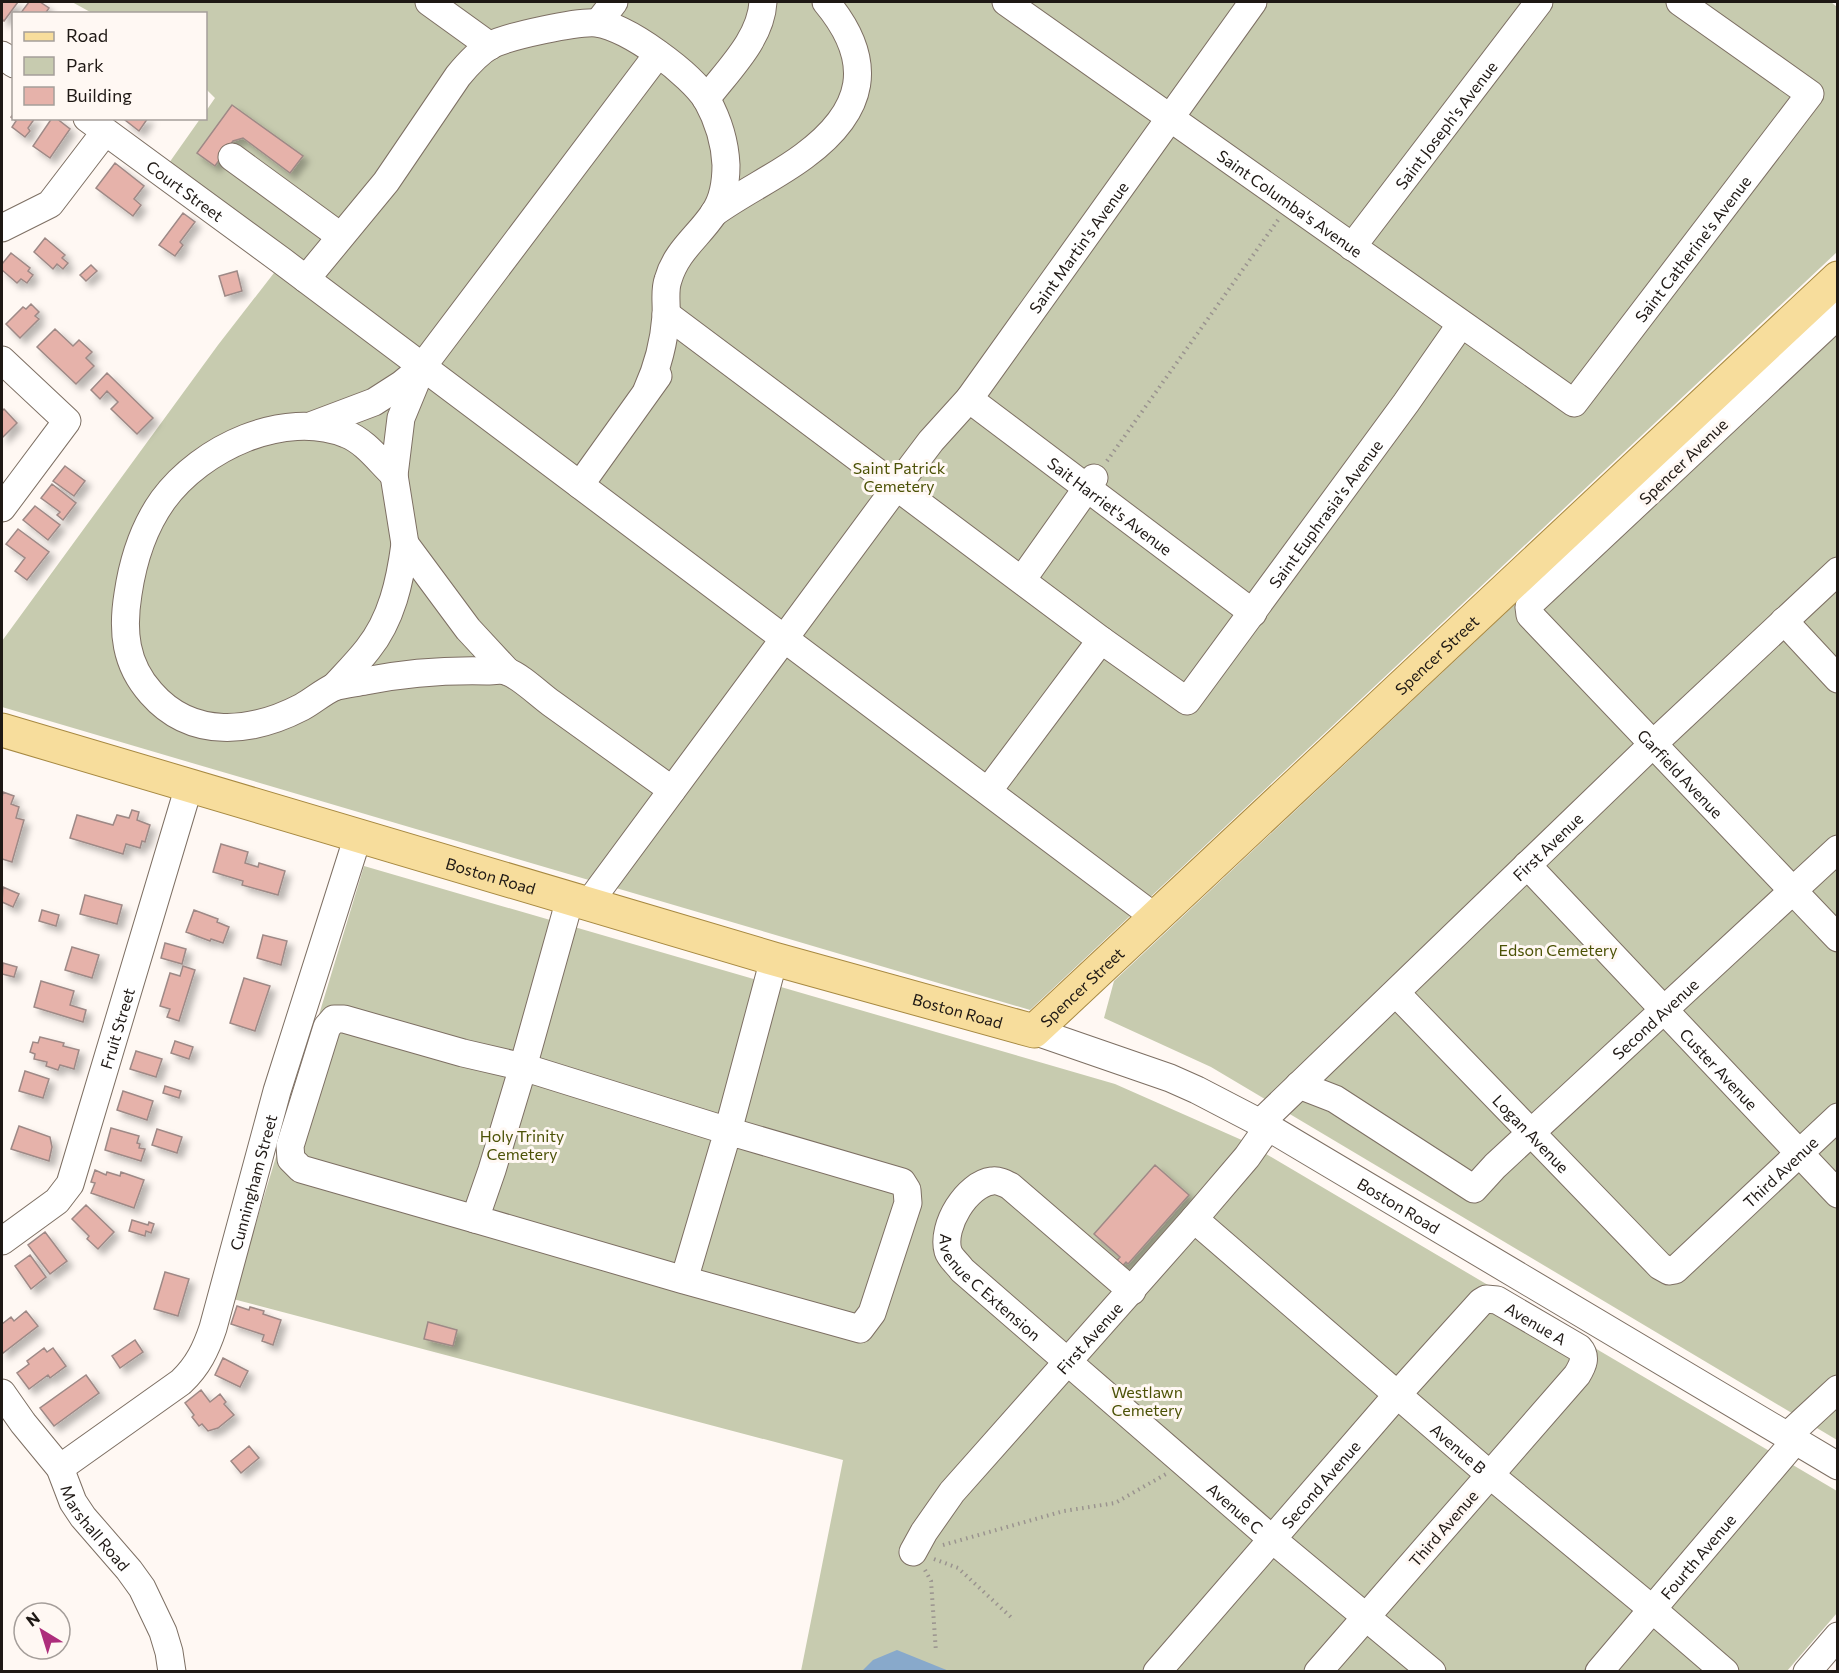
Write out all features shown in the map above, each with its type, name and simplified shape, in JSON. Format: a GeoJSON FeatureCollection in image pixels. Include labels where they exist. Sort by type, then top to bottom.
{"type":"FeatureCollection","features":[{"type":"Feature","properties":{"kind":"main road","name":"Spencer Street"},"geometry":{"type":"LineString","coordinates":[[1034,1031],[1838,278]]}},
{"type":"Feature","properties":{"kind":"main road","name":"Boston Road"},"geometry":{"type":"LineString","coordinates":[[2,730],[774,959],[1034,1031]]}},
{"type":"Feature","properties":{"kind":"street"},"geometry":{"type":"LineString","coordinates":[[598,23],[614,2]]}},
{"type":"Feature","properties":{"kind":"street"},"geometry":{"type":"LineString","coordinates":[[706,99],[749,43],[758,25],[763,2]]}},
{"type":"Feature","properties":{"kind":"street"},"geometry":{"type":"LineString","coordinates":[[647,390],[660,358],[668,280],[674,266],[697,232],[714,213],[750,188],[802,158],[836,128],[855,92],[859,72],[856,53],[847,33],[826,2]]}},
{"type":"Feature","properties":{"kind":"street","name":"Saint Columba's Avenue"},"geometry":{"type":"LineString","coordinates":[[1006,2],[1574,403]]}},
{"type":"Feature","properties":{"kind":"street","name":"Saint Martin's Avenue"},"geometry":{"type":"LineString","coordinates":[[579,901],[672,790],[931,441],[969,399],[1253,2]]}},
{"type":"Feature","properties":{"kind":"street","name":"Saint Joseph's Avenue"},"geometry":{"type":"LineString","coordinates":[[1352,247],[1539,2]]}},
{"type":"Feature","properties":{"kind":"street","name":"Saint Catherine's Avenue"},"geometry":{"type":"LineString","coordinates":[[1574,403],[1810,94],[1680,2]]}},
{"type":"Feature","properties":{"kind":"street"},"geometry":{"type":"LineString","coordinates":[[433,3],[490,46]]}},
{"type":"Feature","properties":{"kind":"street"},"geometry":{"type":"LineString","coordinates":[[306,279],[386,182],[466,66],[490,46],[502,41],[580,23],[598,23],[616,28],[634,37],[679,71],[706,99],[720,129],[726,164],[725,181],[714,213]]}},
{"type":"Feature","properties":{"kind":"street"},"geometry":{"type":"LineString","coordinates":[[314,426],[374,402],[402,384],[422,367],[658,54]]}},
{"type":"Feature","properties":{"kind":"street"},"geometry":{"type":"LineString","coordinates":[[2,228],[50,204],[96,125]]}},
{"type":"Feature","properties":{"kind":"street","name":"Court Street"},"geometry":{"type":"LineString","coordinates":[[96,125],[282,261],[1156,918]]}},
{"type":"Feature","properties":{"kind":"street"},"geometry":{"type":"LineString","coordinates":[[232,157],[340,236]]}},
{"type":"Feature","properties":{"kind":"street"},"geometry":{"type":"LineString","coordinates":[[666,314],[1101,640],[988,791]]}},
{"type":"Feature","properties":{"kind":"street","name":"Spencer Avenue"},"geometry":{"type":"LineString","coordinates":[[1529,608],[1838,315]]}},
{"type":"Feature","properties":{"kind":"street","name":"Saint Euphrasia's Avenue"},"geometry":{"type":"LineString","coordinates":[[1101,640],[1187,701],[1406,404],[1461,324]]}},
{"type":"Feature","properties":{"kind":"street"},"geometry":{"type":"LineString","coordinates":[[580,485],[690,331]]}},
{"type":"Feature","properties":{"kind":"street"},"geometry":{"type":"LineString","coordinates":[[2,360],[67,421],[2,508]]}},
{"type":"Feature","properties":{"kind":"street"},"geometry":{"type":"LineString","coordinates":[[394,476],[364,446],[348,434],[314,426],[285,426],[245,438],[217,452],[187,476],[164,499],[142,536],[132,567],[126,610],[126,642],[134,666],[150,692],[183,720],[213,727],[241,727],[270,720],[301,707],[334,687],[369,648],[383,625],[394,599],[401,572],[405,544],[394,476],[401,418],[422,367]]}},
{"type":"Feature","properties":{"kind":"street","name":"Sait Harriet's Avenue"},"geometry":{"type":"LineString","coordinates":[[969,399],[1091,483],[1253,613]]}},
{"type":"Feature","properties":{"kind":"street"},"geometry":{"type":"LineString","coordinates":[[1022,580],[1091,483]]}},
{"type":"Feature","properties":{"kind":"street"},"geometry":{"type":"LineString","coordinates":[[405,544],[468,629],[507,671],[672,790]]}},
{"type":"Feature","properties":{"kind":"street","name":"First Avenue"},"geometry":{"type":"LineString","coordinates":[[914,1552],[924,1532],[952,1492],[1248,1157],[1264,1125],[1299,1085],[1653,744],[1838,572]]}},
{"type":"Feature","properties":{"kind":"street","name":"Garfield Avenue"},"geometry":{"type":"LineString","coordinates":[[1529,608],[1530,615],[1838,938]]}},
{"type":"Feature","properties":{"kind":"street"},"geometry":{"type":"LineString","coordinates":[[1784,621],[1838,679]]}},
{"type":"Feature","properties":{"kind":"street"},"geometry":{"type":"LineString","coordinates":[[334,687],[403,674],[454,670],[507,671]]}},
{"type":"Feature","properties":{"kind":"street","name":"Fruit Street"},"geometry":{"type":"LineString","coordinates":[[2,1241],[57,1202],[70,1184],[189,786]]}},
{"type":"Feature","properties":{"kind":"street","name":"Cunningham Street"},"geometry":{"type":"LineString","coordinates":[[60,1468],[182,1382],[201,1358],[213,1328],[280,1080],[358,836]]}},
{"type":"Feature","properties":{"kind":"street","name":"Second Avenue"},"geometry":{"type":"LineString","coordinates":[[1335,1099],[1474,1189],[1495,1166],[1838,849]]}},
{"type":"Feature","properties":{"kind":"street","name":"Custer Avenue"},"geometry":{"type":"LineString","coordinates":[[1527,866],[1838,1194]]}},
{"type":"Feature","properties":{"kind":"street"},"geometry":{"type":"LineString","coordinates":[[475,1220],[579,901]]}},
{"type":"Feature","properties":{"kind":"street"},"geometry":{"type":"LineString","coordinates":[[684,1280],[728,1131],[774,959]]}},
{"type":"Feature","properties":{"kind":"street","name":"Logan Avenue"},"geometry":{"type":"LineString","coordinates":[[1396,993],[1533,1132],[1660,1266],[1669,1271]]}},
{"type":"Feature","properties":{"kind":"street"},"geometry":{"type":"LineString","coordinates":[[334,1018],[344,1018],[463,1053],[523,1067],[728,1131],[902,1182],[907,1190],[908,1203],[872,1313],[860,1329],[301,1169],[291,1159],[290,1146],[327,1027],[334,1018]]}},
{"type":"Feature","properties":{"kind":"street","name":"Boston Road"},"geometry":{"type":"LineString","coordinates":[[1034,1031],[1170,1078],[1264,1125],[1838,1466]]}},
{"type":"Feature","properties":{"kind":"street"},"geometry":{"type":"LineString","coordinates":[[1323,1063],[1335,1099]]}},
{"type":"Feature","properties":{"kind":"street"},"geometry":{"type":"LineString","coordinates":[[1299,1085],[1335,1099]]}},
{"type":"Feature","properties":{"kind":"street","name":"Third Avenue"},"geometry":{"type":"LineString","coordinates":[[1669,1271],[1675,1270],[1838,1117]]}},
{"type":"Feature","properties":{"kind":"street","name":"Avenue C Extension"},"geometry":{"type":"LineString","coordinates":[[1069,1361],[962,1270],[948,1253],[946,1238],[951,1218],[968,1195],[983,1183],[995,1180],[1010,1186],[1132,1291]]}},
{"type":"Feature","properties":{"kind":"street","name":"Avenue B"},"geometry":{"type":"LineString","coordinates":[[1194,1219],[1489,1474],[1725,1671]]}},
{"type":"Feature","properties":{"kind":"street","name":"Second Avenue"},"geometry":{"type":"LineString","coordinates":[[1157,1671],[1397,1395],[1486,1299]]}},
{"type":"Feature","properties":{"kind":"street","name":"Avenue A"},"geometry":{"type":"LineString","coordinates":[[1486,1299],[1497,1300],[1584,1353]]}},
{"type":"Feature","properties":{"kind":"street","name":"Third Avenue"},"geometry":{"type":"LineString","coordinates":[[1318,1671],[1577,1375],[1584,1361],[1584,1353]]}},
{"type":"Feature","properties":{"kind":"street","name":"Avenue C"},"geometry":{"type":"LineString","coordinates":[[1069,1361],[1272,1539],[1432,1671]]}},
{"type":"Feature","properties":{"kind":"street","name":"Fourth Avenue"},"geometry":{"type":"LineString","coordinates":[[1599,1671],[1791,1439],[1838,1389]]}},
{"type":"Feature","properties":{"kind":"street","name":"Marshall Road"},"geometry":{"type":"LineString","coordinates":[[2,1393],[29,1431],[60,1468],[73,1502],[83,1517],[142,1588],[163,1632],[172,1671]]}},
{"type":"Feature","properties":{"kind":"street"},"geometry":{"type":"LineString","coordinates":[[1807,1671],[1838,1636]]}},
{"type":"Feature","properties":{"kind":"path"},"geometry":{"type":"LineString","coordinates":[[1091,483],[1290,203]]}},
{"type":"Feature","properties":{"kind":"path"},"geometry":{"type":"LineString","coordinates":[[914,1552],[1064,1511],[1115,1503],[1185,1462]]}},
{"type":"Feature","properties":{"kind":"path"},"geometry":{"type":"LineString","coordinates":[[914,1552],[958,1568],[1014,1620]]}},
{"type":"Feature","properties":{"kind":"path"},"geometry":{"type":"LineString","coordinates":[[914,1552],[931,1581],[936,1652]]}},
{"type":"Feature","properties":{"kind":"green space","name":"Saint Patrick Cemetery"},"geometry":{"type":"Polygon","coordinates":[[[72,2],[1831,2],[1837,7],[1837,252],[1030,1010],[2,707],[2,641],[218,345],[291,251],[169,163],[199,120],[207,120],[207,110],[215,98],[207,90],[207,12],[90,12],[72,2]]]}},
{"type":"Feature","properties":{"kind":"green space","name":"Edson Cemetery"},"geometry":{"type":"Polygon","coordinates":[[[1837,302],[1837,1440],[1211,1067],[1104,1018],[1114,981],[1837,302]]]}},
{"type":"Feature","properties":{"kind":"green space","name":"Westlawn Cemetery"},"geometry":{"type":"Polygon","coordinates":[[[364,866],[1115,1084],[1244,1141],[1837,1491],[1837,1613],[1787,1671],[801,1671],[843,1460],[233,1299],[364,866]]]}},
{"type":"Feature","properties":{"kind":"water"},"geometry":{"type":"Polygon","coordinates":[[[897,1650],[949,1671],[862,1671],[873,1660],[897,1650]]]}},
{"type":"Feature","properties":{"kind":"building"},"geometry":{"type":"Polygon","coordinates":[[[2,2],[18,2],[4,21],[2,19],[2,2]]]}},
{"type":"Feature","properties":{"kind":"building"},"geometry":{"type":"Polygon","coordinates":[[[29,2],[40,2],[49,8],[46,12],[22,12],[29,2]]]}},
{"type":"Feature","properties":{"kind":"building"},"geometry":{"type":"Polygon","coordinates":[[[232,105],[303,156],[290,173],[243,138],[233,141],[215,166],[197,153],[232,105]]]}},
{"type":"Feature","properties":{"kind":"building"},"geometry":{"type":"Polygon","coordinates":[[[34,120],[25,137],[12,127],[16,121],[34,120]]]}},
{"type":"Feature","properties":{"kind":"building"},"geometry":{"type":"Polygon","coordinates":[[[51,120],[59,120],[70,129],[50,158],[33,146],[51,120]]]}},
{"type":"Feature","properties":{"kind":"building"},"geometry":{"type":"Polygon","coordinates":[[[125,120],[147,120],[139,131],[125,120]]]}},
{"type":"Feature","properties":{"kind":"building"},"geometry":{"type":"Polygon","coordinates":[[[115,163],[144,186],[134,199],[141,205],[133,216],[96,188],[115,163]]]}},
{"type":"Feature","properties":{"kind":"building"},"geometry":{"type":"Polygon","coordinates":[[[183,213],[195,222],[180,242],[183,245],[175,256],[159,245],[183,213]]]}},
{"type":"Feature","properties":{"kind":"building"},"geometry":{"type":"Polygon","coordinates":[[[45,238],[65,255],[62,258],[68,263],[63,269],[57,264],[53,269],[34,252],[45,238]]]}},
{"type":"Feature","properties":{"kind":"building"},"geometry":{"type":"Polygon","coordinates":[[[11,253],[30,268],[28,271],[33,275],[27,283],[21,279],[17,283],[2,270],[2,264],[11,253]]]}},
{"type":"Feature","properties":{"kind":"building"},"geometry":{"type":"Polygon","coordinates":[[[91,265],[97,271],[86,281],[80,275],[91,265]]]}},
{"type":"Feature","properties":{"kind":"building"},"geometry":{"type":"Polygon","coordinates":[[[237,271],[242,291],[225,296],[219,276],[237,271]]]}},
{"type":"Feature","properties":{"kind":"building"},"geometry":{"type":"Polygon","coordinates":[[[31,304],[39,312],[35,316],[39,319],[20,338],[6,324],[23,307],[26,309],[31,304]]]}},
{"type":"Feature","properties":{"kind":"building"},"geometry":{"type":"Polygon","coordinates":[[[55,329],[73,346],[79,340],[92,352],[86,358],[94,366],[76,384],[37,347],[55,329]]]}},
{"type":"Feature","properties":{"kind":"building"},"geometry":{"type":"Polygon","coordinates":[[[107,373],[153,418],[137,434],[111,409],[118,402],[107,391],[100,399],[91,390],[107,373]]]}},
{"type":"Feature","properties":{"kind":"building"},"geometry":{"type":"Polygon","coordinates":[[[4,409],[17,423],[2,438],[2,411],[4,409]]]}},
{"type":"Feature","properties":{"kind":"building"},"geometry":{"type":"Polygon","coordinates":[[[65,466],[85,481],[74,496],[53,481],[65,466]]]}},
{"type":"Feature","properties":{"kind":"building"},"geometry":{"type":"Polygon","coordinates":[[[52,484],[76,503],[63,520],[57,515],[60,512],[41,498],[52,484]]]}},
{"type":"Feature","properties":{"kind":"building"},"geometry":{"type":"Polygon","coordinates":[[[35,506],[60,525],[48,540],[23,520],[35,506]]]}},
{"type":"Feature","properties":{"kind":"building"},"geometry":{"type":"Polygon","coordinates":[[[18,529],[49,552],[27,580],[15,571],[25,558],[6,544],[18,529]]]}},
{"type":"Feature","properties":{"kind":"building"},"geometry":{"type":"Polygon","coordinates":[[[3,792],[14,796],[11,804],[19,807],[16,818],[24,820],[12,862],[2,859],[3,792]]]}},
{"type":"Feature","properties":{"kind":"building"},"geometry":{"type":"Polygon","coordinates":[[[132,810],[139,812],[137,820],[150,825],[145,842],[142,841],[140,848],[126,844],[123,854],[70,838],[77,815],[113,825],[117,815],[129,818],[132,810]]]}},
{"type":"Feature","properties":{"kind":"building"},"geometry":{"type":"Polygon","coordinates":[[[221,844],[248,852],[245,863],[258,867],[259,863],[285,871],[278,895],[242,885],[243,881],[213,872],[221,844]]]}},
{"type":"Feature","properties":{"kind":"building"},"geometry":{"type":"Polygon","coordinates":[[[3,887],[19,894],[13,907],[2,902],[3,887]]]}},
{"type":"Feature","properties":{"kind":"building"},"geometry":{"type":"Polygon","coordinates":[[[85,895],[122,905],[117,924],[80,914],[85,895]]]}},
{"type":"Feature","properties":{"kind":"building"},"geometry":{"type":"Polygon","coordinates":[[[42,910],[59,915],[56,926],[39,921],[42,910]]]}},
{"type":"Feature","properties":{"kind":"building"},"geometry":{"type":"Polygon","coordinates":[[[194,910],[218,919],[217,922],[229,927],[223,943],[186,932],[194,910]]]}},
{"type":"Feature","properties":{"kind":"building"},"geometry":{"type":"Polygon","coordinates":[[[263,935],[287,941],[281,965],[257,958],[263,935]]]}},
{"type":"Feature","properties":{"kind":"building"},"geometry":{"type":"Polygon","coordinates":[[[165,943],[186,949],[182,964],[161,958],[165,943]]]}},
{"type":"Feature","properties":{"kind":"building"},"geometry":{"type":"Polygon","coordinates":[[[72,947],[99,955],[92,978],[65,970],[72,947]]]}},
{"type":"Feature","properties":{"kind":"building"},"geometry":{"type":"Polygon","coordinates":[[[3,963],[17,967],[14,977],[2,974],[3,963]]]}},
{"type":"Feature","properties":{"kind":"building"},"geometry":{"type":"Polygon","coordinates":[[[183,966],[195,970],[179,1021],[167,1017],[170,1009],[160,1006],[170,973],[180,976],[183,966]]]}},
{"type":"Feature","properties":{"kind":"building"},"geometry":{"type":"Polygon","coordinates":[[[244,978],[270,986],[255,1031],[230,1023],[244,978]]]}},
{"type":"Feature","properties":{"kind":"building"},"geometry":{"type":"Polygon","coordinates":[[[41,981],[74,991],[70,1005],[86,1010],[83,1022],[34,1007],[41,981]]]}},
{"type":"Feature","properties":{"kind":"building"},"geometry":{"type":"Polygon","coordinates":[[[40,1037],[64,1043],[63,1046],[79,1050],[74,1069],[60,1065],[58,1070],[46,1066],[47,1062],[34,1059],[35,1054],[30,1052],[33,1042],[38,1043],[40,1037]]]}},
{"type":"Feature","properties":{"kind":"building"},"geometry":{"type":"Polygon","coordinates":[[[175,1041],[193,1047],[189,1059],[171,1053],[175,1041]]]}},
{"type":"Feature","properties":{"kind":"building"},"geometry":{"type":"Polygon","coordinates":[[[136,1051],[162,1059],[156,1077],[130,1069],[136,1051]]]}},
{"type":"Feature","properties":{"kind":"building"},"geometry":{"type":"Polygon","coordinates":[[[25,1071],[49,1079],[43,1098],[19,1091],[25,1071]]]}},
{"type":"Feature","properties":{"kind":"building"},"geometry":{"type":"Polygon","coordinates":[[[165,1086],[181,1091],[179,1098],[163,1093],[165,1086]]]}},
{"type":"Feature","properties":{"kind":"building"},"geometry":{"type":"Polygon","coordinates":[[[123,1091],[153,1101],[147,1120],[117,1110],[123,1091]]]}},
{"type":"Feature","properties":{"kind":"building"},"geometry":{"type":"Polygon","coordinates":[[[19,1126],[50,1137],[52,1147],[49,1161],[11,1149],[19,1126]]]}},
{"type":"Feature","properties":{"kind":"building"},"geometry":{"type":"Polygon","coordinates":[[[111,1128],[139,1136],[137,1143],[140,1144],[139,1148],[145,1149],[141,1161],[105,1150],[111,1128]]]}},
{"type":"Feature","properties":{"kind":"building"},"geometry":{"type":"Polygon","coordinates":[[[157,1129],[182,1137],[177,1153],[152,1145],[157,1129]]]}},
{"type":"Feature","properties":{"kind":"building"},"geometry":{"type":"Polygon","coordinates":[[[1155,1165],[1189,1195],[1128,1264],[1126,1262],[1116,1273],[1110,1268],[1120,1257],[1094,1234],[1155,1165]]]}},
{"type":"Feature","properties":{"kind":"building"},"geometry":{"type":"Polygon","coordinates":[[[95,1170],[106,1175],[107,1172],[120,1176],[121,1172],[144,1180],[134,1208],[91,1193],[95,1183],[91,1182],[95,1170]]]}},
{"type":"Feature","properties":{"kind":"building"},"geometry":{"type":"Polygon","coordinates":[[[86,1205],[114,1232],[98,1249],[72,1219],[86,1205]]]}},
{"type":"Feature","properties":{"kind":"building"},"geometry":{"type":"Polygon","coordinates":[[[132,1220],[148,1225],[149,1222],[154,1224],[151,1233],[146,1231],[145,1236],[129,1231],[132,1220]]]}},
{"type":"Feature","properties":{"kind":"building"},"geometry":{"type":"Polygon","coordinates":[[[45,1232],[67,1261],[50,1274],[28,1245],[45,1232]]]}},
{"type":"Feature","properties":{"kind":"building"},"geometry":{"type":"Polygon","coordinates":[[[30,1255],[46,1277],[31,1289],[15,1266],[30,1255]]]}},
{"type":"Feature","properties":{"kind":"building"},"geometry":{"type":"Polygon","coordinates":[[[165,1272],[189,1279],[178,1316],[154,1309],[165,1272]]]}},
{"type":"Feature","properties":{"kind":"building"},"geometry":{"type":"Polygon","coordinates":[[[237,1306],[264,1311],[263,1314],[281,1320],[273,1345],[262,1341],[264,1335],[231,1324],[237,1306]]]}},
{"type":"Feature","properties":{"kind":"building"},"geometry":{"type":"Polygon","coordinates":[[[26,1311],[38,1326],[3,1353],[2,1324],[11,1317],[14,1321],[26,1311]]]}},
{"type":"Feature","properties":{"kind":"building"},"geometry":{"type":"Polygon","coordinates":[[[428,1322],[457,1330],[453,1346],[424,1339],[428,1322]]]}},
{"type":"Feature","properties":{"kind":"building"},"geometry":{"type":"Polygon","coordinates":[[[135,1340],[143,1352],[120,1368],[112,1356],[135,1340]]]}},
{"type":"Feature","properties":{"kind":"building"},"geometry":{"type":"Polygon","coordinates":[[[44,1348],[47,1352],[53,1348],[66,1366],[50,1378],[48,1375],[29,1389],[17,1373],[29,1364],[27,1361],[44,1348]]]}},
{"type":"Feature","properties":{"kind":"building"},"geometry":{"type":"Polygon","coordinates":[[[223,1358],[248,1371],[240,1387],[215,1375],[223,1358]]]}},
{"type":"Feature","properties":{"kind":"building"},"geometry":{"type":"Polygon","coordinates":[[[86,1375],[99,1393],[54,1426],[40,1408],[86,1375]]]}},
{"type":"Feature","properties":{"kind":"building"},"geometry":{"type":"Polygon","coordinates":[[[201,1390],[210,1402],[220,1394],[226,1402],[224,1404],[234,1415],[218,1428],[208,1431],[202,1424],[199,1426],[185,1403],[201,1390]]]}},
{"type":"Feature","properties":{"kind":"building"},"geometry":{"type":"Polygon","coordinates":[[[249,1446],[259,1458],[241,1473],[231,1461],[249,1446]]]}},
{"type":"Feature","properties":{"kind":"park label","name":"Holy Trinity Cemetery"},"geometry":{"type":"Point","coordinates":[522,1144]}}]}
